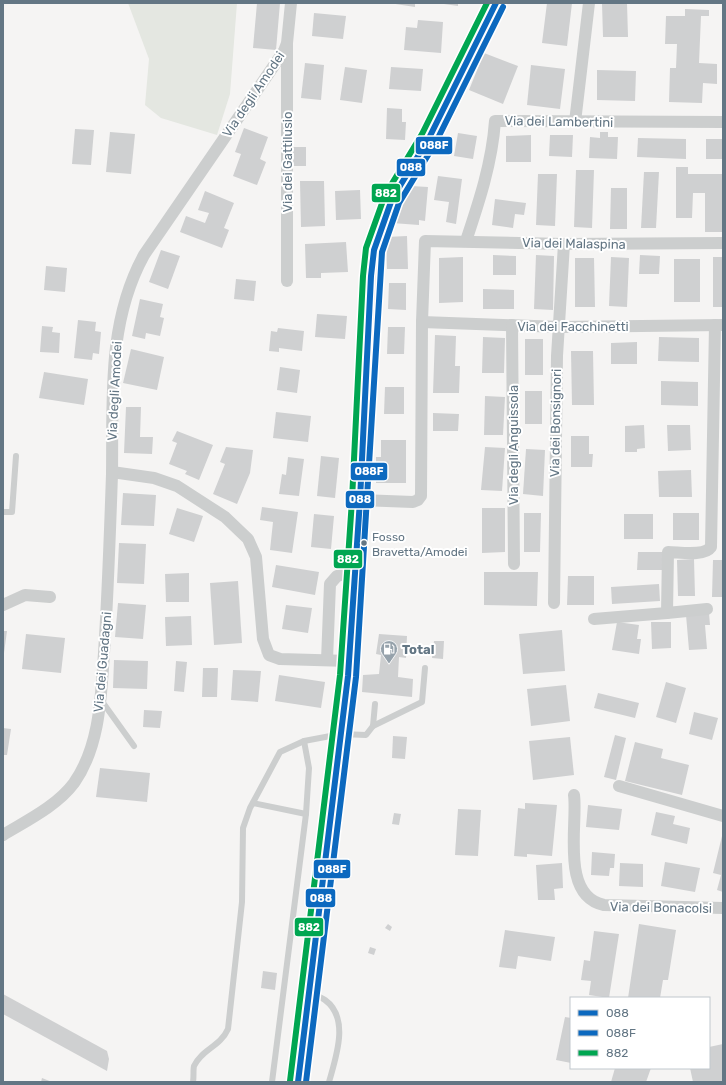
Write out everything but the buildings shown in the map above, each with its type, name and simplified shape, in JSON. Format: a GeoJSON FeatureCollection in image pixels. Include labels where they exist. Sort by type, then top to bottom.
{"type":"FeatureCollection","features":[{"type":"Feature","properties":{"kind":"main road"},"geometry":{"type":"LineString","coordinates":[[298,1082],[349,661],[360,500],[371,276],[378,237],[392,199],[429,138],[496,3]]}},
{"type":"Feature","properties":{"kind":"street","name":"Via degli Amodei"},"geometry":{"type":"LineString","coordinates":[[112,472],[112,396],[116,346],[122,312],[132,278],[144,255],[264,82],[288,43],[291,3]]}},
{"type":"Feature","properties":{"kind":"street"},"geometry":{"type":"LineString","coordinates":[[575,122],[589,3]]}},
{"type":"Feature","properties":{"kind":"street","name":"Via dei Gattilusio"},"geometry":{"type":"LineString","coordinates":[[287,281],[288,43]]}},
{"type":"Feature","properties":{"kind":"street","name":"Via dei Lambertini"},"geometry":{"type":"LineString","coordinates":[[466,241],[488,171],[493,140],[494,121],[723,122]]}},
{"type":"Feature","properties":{"kind":"street","name":"Via dei Malaspina"},"geometry":{"type":"LineString","coordinates":[[422,322],[425,241],[564,244],[723,243]]}},
{"type":"Feature","properties":{"kind":"street","name":"Via dei Bonsignori"},"geometry":{"type":"LineString","coordinates":[[554,603],[554,443],[557,356],[564,244]]}},
{"type":"Feature","properties":{"kind":"street"},"geometry":{"type":"LineString","coordinates":[[360,500],[413,502],[418,500],[421,496],[422,322]]}},
{"type":"Feature","properties":{"kind":"street","name":"Via dei Facchinetti"},"geometry":{"type":"LineString","coordinates":[[422,322],[560,327],[719,325]]}},
{"type":"Feature","properties":{"kind":"street","name":"Via degli Anguissola"},"geometry":{"type":"LineString","coordinates":[[512,325],[514,564]]}},
{"type":"Feature","properties":{"kind":"street"},"geometry":{"type":"LineString","coordinates":[[667,613],[668,552],[701,552],[707,551],[711,547],[719,325]]}},
{"type":"Feature","properties":{"kind":"street"},"geometry":{"type":"LineString","coordinates":[[112,472],[140,475],[168,482],[186,491],[234,524],[248,539],[255,552],[262,631],[266,651],[269,655],[280,659],[349,661]]}},
{"type":"Feature","properties":{"kind":"street","name":"Via dei Guadagni"},"geometry":{"type":"LineString","coordinates":[[3,836],[57,800],[72,785],[88,755],[101,700],[108,596],[112,472]]}},
{"type":"Feature","properties":{"kind":"street"},"geometry":{"type":"LineString","coordinates":[[327,660],[330,584],[337,576],[355,571]]}},
{"type":"Feature","properties":{"kind":"street"},"geometry":{"type":"LineString","coordinates":[[3,605],[25,595],[50,597]]}},
{"type":"Feature","properties":{"kind":"street"},"geometry":{"type":"LineString","coordinates":[[594,619],[707,609]]}},
{"type":"Feature","properties":{"kind":"street"},"geometry":{"type":"LineString","coordinates":[[620,786],[723,816]]}},
{"type":"Feature","properties":{"kind":"street","name":"Via dei Bonacolsi"},"geometry":{"type":"LineString","coordinates":[[574,795],[574,864],[582,888],[589,898],[604,905],[723,908]]}},
{"type":"Feature","properties":{"kind":"lane"},"geometry":{"type":"LineString","coordinates":[[3,512],[12,512],[16,456]]}},
{"type":"Feature","properties":{"kind":"lane"},"geometry":{"type":"LineString","coordinates":[[194,1082],[194,1067],[205,1052],[224,1039],[228,1029],[242,902],[243,828],[253,803],[280,752],[304,741],[341,734],[366,736],[373,726],[422,702],[425,668]]}},
{"type":"Feature","properties":{"kind":"lane"},"geometry":{"type":"LineString","coordinates":[[101,700],[134,746]]}},
{"type":"Feature","properties":{"kind":"lane"},"geometry":{"type":"LineString","coordinates":[[373,726],[375,704]]}},
{"type":"Feature","properties":{"kind":"lane"},"geometry":{"type":"LineString","coordinates":[[272,1082],[306,814],[309,768],[304,741]]}},
{"type":"Feature","properties":{"kind":"lane"},"geometry":{"type":"LineString","coordinates":[[253,803],[306,814]]}},
{"type":"Feature","properties":{"kind":"lane"},"geometry":{"type":"LineString","coordinates":[[310,992],[326,1000],[337,1014],[340,1039],[329,1082]]}},
{"type":"Feature","properties":{"kind":"shaded area"},"geometry":{"type":"Polygon","coordinates":[[[128,3],[237,3],[230,94],[217,135],[161,118],[145,105],[149,59],[128,3]]]}},
{"type":"Feature","properties":{"kind":"transit line","name":"882"},"geometry":{"type":"LineString","coordinates":[[290,1081],[340,675],[352,500],[363,276],[366,248],[385,195],[422,134],[487,3]]}},
{"type":"Feature","properties":{"kind":"transit line","name":"088"},"geometry":{"type":"LineString","coordinates":[[298,1082],[348,676],[360,500],[371,276],[374,250],[392,199],[429,138],[496,3]]}},
{"type":"Feature","properties":{"kind":"transit line","name":"088F"},"geometry":{"type":"LineString","coordinates":[[306,1082],[356,677],[382,252],[399,203],[436,142],[503,7]]}},
{"type":"Feature","properties":{"kind":"place","name":"Fosso Bravetta/Amodei"},"geometry":{"type":"Point","coordinates":[364,543]}},
{"type":"Feature","properties":{"kind":"place","name":"Total"},"geometry":{"type":"Point","coordinates":[389,664]}}]}
